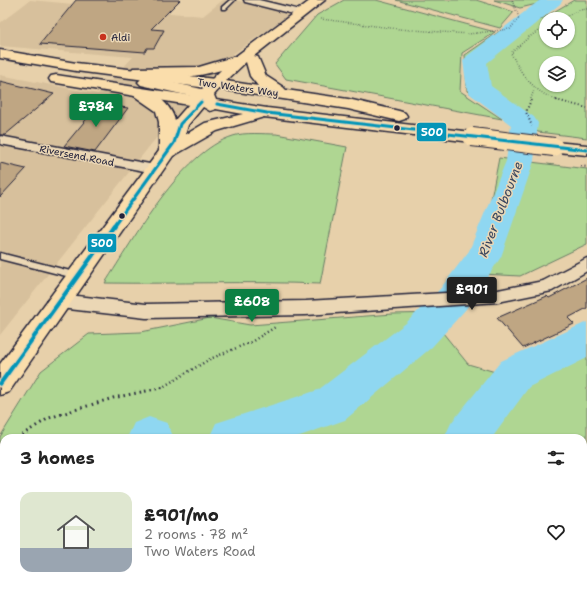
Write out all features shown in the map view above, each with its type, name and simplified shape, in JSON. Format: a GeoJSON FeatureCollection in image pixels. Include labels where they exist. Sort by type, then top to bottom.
{"type":"FeatureCollection","features":[{"type":"Feature","properties":{"kind":"main road"},"geometry":{"type":"LineString","coordinates":[[0,384],[171,147],[193,130],[216,94],[248,58],[300,13],[319,0]]}},
{"type":"Feature","properties":{"kind":"main road"},"geometry":{"type":"LineString","coordinates":[[0,54],[102,71],[140,81],[332,113],[390,127]]}},
{"type":"Feature","properties":{"kind":"main road"},"geometry":{"type":"LineString","coordinates":[[102,71],[189,73],[214,69],[248,58]]}},
{"type":"Feature","properties":{"kind":"main road"},"geometry":{"type":"LineString","coordinates":[[248,58],[255,75],[261,81],[270,87],[292,95]]}},
{"type":"Feature","properties":{"kind":"main road","name":"Two Waters Way"},"geometry":{"type":"LineString","coordinates":[[0,67],[138,93],[292,95],[348,104],[416,120],[472,137]]}},
{"type":"Feature","properties":{"kind":"main road"},"geometry":{"type":"LineString","coordinates":[[138,93],[159,105],[168,122],[171,147]]}},
{"type":"Feature","properties":{"kind":"main road","name":"Two Waters Way"},"geometry":{"type":"LineString","coordinates":[[216,94],[267,113],[587,150]]}},
{"type":"Feature","properties":{"kind":"main road"},"geometry":{"type":"LineString","coordinates":[[171,147],[211,127],[246,116],[267,113]]}},
{"type":"Feature","properties":{"kind":"street"},"geometry":{"type":"LineString","coordinates":[[248,0],[300,13]]}},
{"type":"Feature","properties":{"kind":"street","name":"Riversend Road"},"geometry":{"type":"LineString","coordinates":[[0,140],[155,169]]}},
{"type":"Feature","properties":{"kind":"street"},"geometry":{"type":"LineString","coordinates":[[60,301],[146,311],[306,308],[444,298],[498,296],[546,288],[587,264]]}},
{"type":"Feature","properties":{"kind":"lane"},"geometry":{"type":"LineString","coordinates":[[224,8],[233,0]]}},
{"type":"Feature","properties":{"kind":"lane"},"geometry":{"type":"LineString","coordinates":[[0,256],[78,276]]}},
{"type":"Feature","properties":{"kind":"path"},"geometry":{"type":"LineString","coordinates":[[321,19],[391,28],[469,34],[510,29],[520,18],[512,0]]}},
{"type":"Feature","properties":{"kind":"path"},"geometry":{"type":"LineString","coordinates":[[575,12],[587,9]]}},
{"type":"Feature","properties":{"kind":"path"},"geometry":{"type":"LineString","coordinates":[[539,30],[528,36],[511,53],[520,74],[534,90],[556,100],[587,108]]}},
{"type":"Feature","properties":{"kind":"path"},"geometry":{"type":"LineString","coordinates":[[531,130],[532,124],[526,112],[534,90]]}},
{"type":"Feature","properties":{"kind":"path"},"geometry":{"type":"LineString","coordinates":[[23,434],[49,418],[113,398],[164,387],[210,359],[251,342],[306,308]]}},
{"type":"Feature","properties":{"kind":"shaded area"},"geometry":{"type":"Polygon","coordinates":[[[30,0],[203,16],[223,0],[235,0],[290,14],[233,54],[152,143],[0,335],[0,75],[98,94],[133,57],[0,46],[0,23],[30,0]]]}},
{"type":"Feature","properties":{"kind":"green space"},"geometry":{"type":"Polygon","coordinates":[[[344,0],[376,0],[495,32],[462,53],[460,91],[502,119],[286,79],[275,64],[317,15],[344,0]]]}},
{"type":"Feature","properties":{"kind":"green space"},"geometry":{"type":"Polygon","coordinates":[[[396,0],[476,0],[514,12],[500,28],[396,0]]]}},
{"type":"Feature","properties":{"kind":"green space"},"geometry":{"type":"Polygon","coordinates":[[[494,0],[540,0],[537,4],[520,8],[494,0]]]}},
{"type":"Feature","properties":{"kind":"green space"},"geometry":{"type":"Polygon","coordinates":[[[574,0],[587,0],[587,138],[538,132],[527,124],[514,124],[467,91],[465,55],[500,31],[516,34],[539,21],[539,48],[575,48],[575,12],[554,12],[574,0]]]}},
{"type":"Feature","properties":{"kind":"green space"},"geometry":{"type":"Polygon","coordinates":[[[248,134],[276,134],[347,147],[320,284],[105,283],[160,199],[177,178],[195,160],[214,145],[233,136],[248,134]]]}},
{"type":"Feature","properties":{"kind":"green space"},"geometry":{"type":"Polygon","coordinates":[[[499,158],[587,169],[587,244],[520,276],[462,273],[489,209],[499,158]]]}},
{"type":"Feature","properties":{"kind":"green space"},"geometry":{"type":"Polygon","coordinates":[[[441,313],[443,333],[468,364],[516,378],[587,344],[587,434],[2,434],[41,371],[89,334],[141,332],[210,318],[250,325],[393,314],[441,313]]]}},
{"type":"Feature","properties":{"kind":"building","name":"Aldi"},"geometry":{"type":"Polygon","coordinates":[[[76,0],[180,0],[151,29],[164,30],[154,48],[147,48],[145,52],[40,44],[76,0]]]}},
{"type":"Feature","properties":{"kind":"building"},"geometry":{"type":"Polygon","coordinates":[[[0,81],[54,94],[5,135],[0,135],[0,81]]]}},
{"type":"Feature","properties":{"kind":"building"},"geometry":{"type":"Polygon","coordinates":[[[99,104],[128,108],[95,152],[64,146],[99,104]]]}},
{"type":"Feature","properties":{"kind":"building"},"geometry":{"type":"Polygon","coordinates":[[[0,163],[26,169],[0,197],[0,163]]]}},
{"type":"Feature","properties":{"kind":"building"},"geometry":{"type":"Polygon","coordinates":[[[587,278],[587,308],[568,318],[574,324],[523,348],[497,318],[547,296],[549,298],[587,278]]]}},
{"type":"Feature","properties":{"kind":"waterway","name":"River Bulbourne"},"geometry":{"type":"LineString","coordinates":[[243,434],[330,406],[419,335],[453,299],[484,257],[520,161],[525,123],[479,89],[475,61],[553,0]]}},
{"type":"Feature","properties":{"kind":"waterway"},"geometry":{"type":"LineString","coordinates":[[469,434],[515,374],[587,339]]}},
{"type":"Feature","properties":{"kind":"transit line","name":"500"},"geometry":{"type":"LineString","coordinates":[[0,384],[174,143],[180,124],[201,102]]}},
{"type":"Feature","properties":{"kind":"transit line","name":"500"},"geometry":{"type":"LineString","coordinates":[[217,104],[267,113],[587,150]]}},
{"type":"Feature","properties":{"kind":"place","name":"Aldi"},"geometry":{"type":"Point","coordinates":[103,37]}}]}
